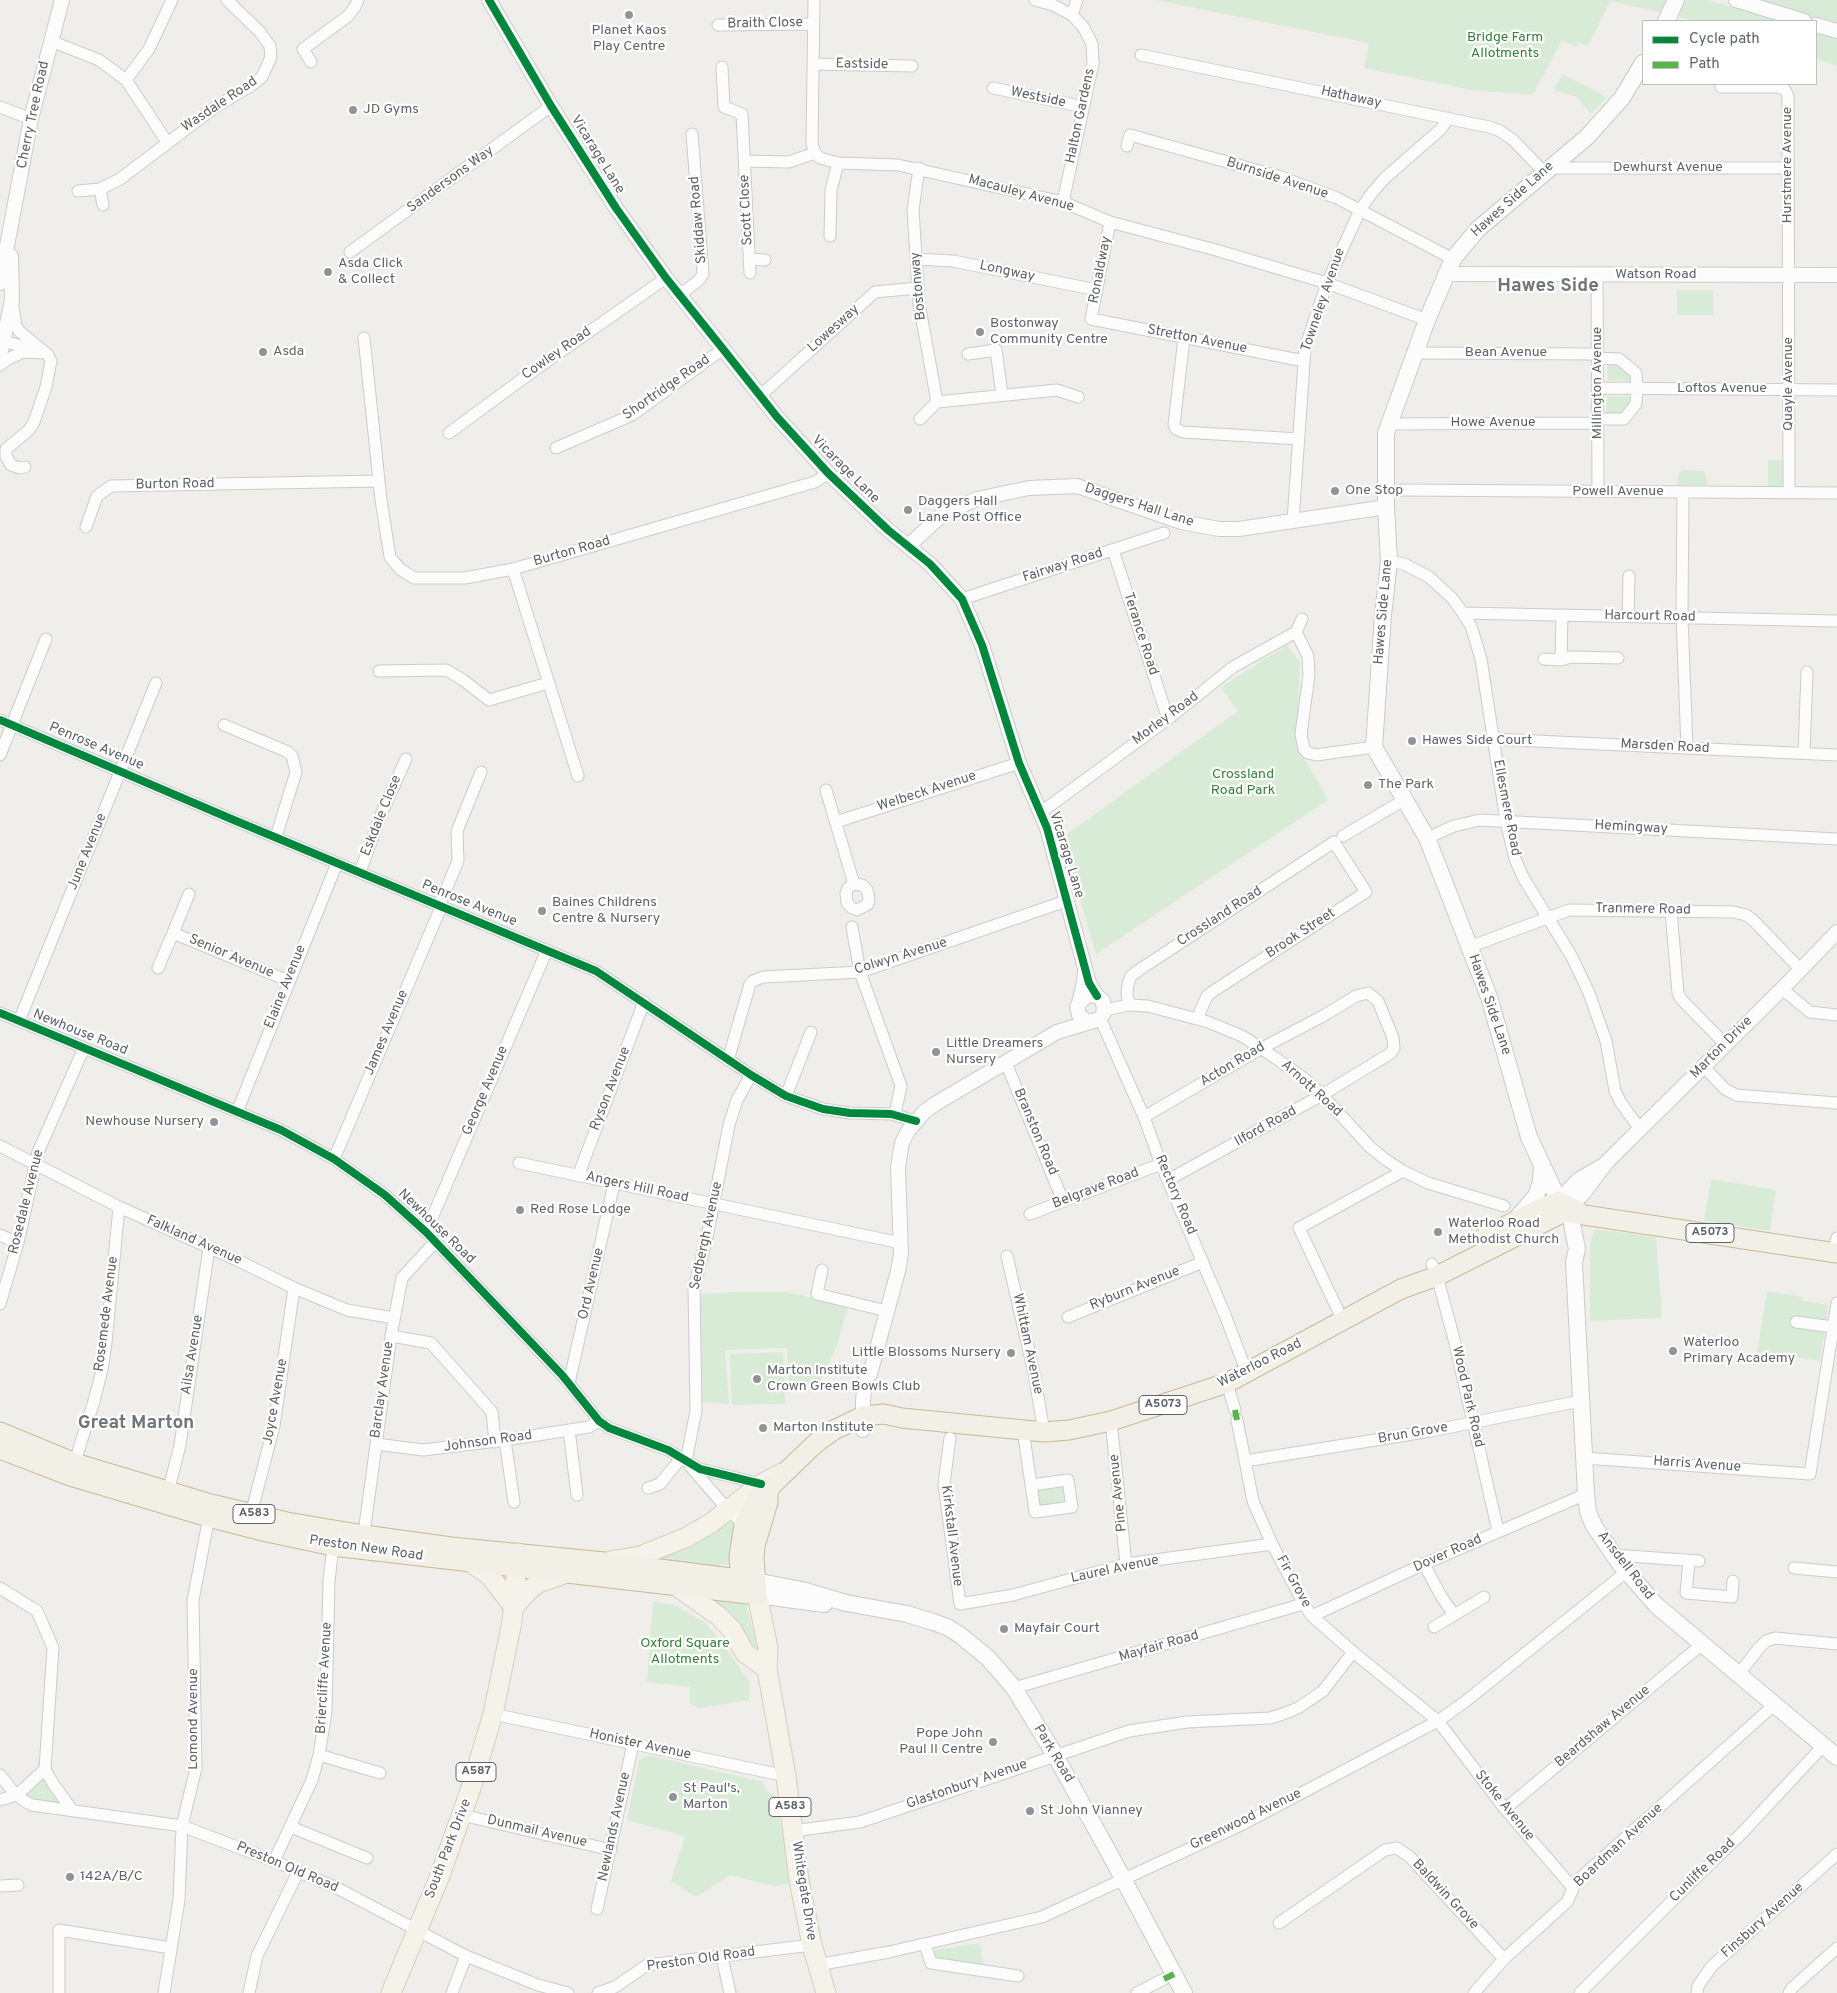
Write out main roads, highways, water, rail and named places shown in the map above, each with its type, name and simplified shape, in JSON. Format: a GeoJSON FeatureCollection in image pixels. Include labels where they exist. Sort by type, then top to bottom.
{"type":"FeatureCollection","features":[{"type":"Feature","properties":{"kind":"highway","name":"Waterloo Road"},"geometry":{"type":"LineString","coordinates":[[1434,1270],[1508,1214],[1569,1209]]}},
{"type":"Feature","properties":{"kind":"highway","name":"Waterloo Road"},"geometry":{"type":"LineString","coordinates":[[749,1587],[739,1557],[751,1527],[768,1502],[764,1488],[809,1451],[817,1442],[834,1430],[867,1422],[884,1414],[902,1418],[1044,1432],[1069,1430],[1111,1421],[1227,1383],[1434,1270],[1569,1209]]}},
{"type":"Feature","properties":{"kind":"highway","name":"A5073"},"geometry":{"type":"LineString","coordinates":[[1569,1209],[1836,1248]]}},
{"type":"Feature","properties":{"kind":"highway","name":"Preston New Road"},"geometry":{"type":"LineString","coordinates":[[0,1432],[72,1470],[168,1492],[210,1511],[251,1514],[363,1543],[472,1562],[517,1560],[604,1562],[749,1587]]}},
{"type":"Feature","properties":{"kind":"highway","name":"Preston New Road"},"geometry":{"type":"LineString","coordinates":[[0,1449],[210,1511],[267,1532],[333,1546],[363,1543],[517,1560],[567,1573],[675,1585],[749,1587]]}},
{"type":"Feature","properties":{"kind":"main road"},"geometry":{"type":"LineString","coordinates":[[1666,20],[1676,0]]}},
{"type":"Feature","properties":{"kind":"main road","name":"Hawes Side Lane"},"geometry":{"type":"LineString","coordinates":[[1569,1209],[1542,1165],[1529,1137],[1489,997],[1427,838],[1374,747],[1383,615],[1390,562],[1386,507],[1386,433],[1414,353],[1445,274],[1453,259],[1478,229],[1587,137],[1626,92],[1642,65]]}},
{"type":"Feature","properties":{"kind":"main road"},"geometry":{"type":"LineString","coordinates":[[1508,1214],[1536,1196],[1541,1182],[1542,1165]]}},
{"type":"Feature","properties":{"kind":"main road","name":"Ansdell Road"},"geometry":{"type":"LineString","coordinates":[[1569,1209],[1561,1220],[1567,1247],[1574,1262],[1586,1494],[1588,1512],[1594,1526],[1626,1572],[1657,1606],[1773,1706],[1837,1758]]}},
{"type":"Feature","properties":{"kind":"main road","name":"Waterloo Road"},"geometry":{"type":"LineString","coordinates":[[728,1510],[764,1488]]}},
{"type":"Feature","properties":{"kind":"main road","name":"Preston New Road"},"geometry":{"type":"LineString","coordinates":[[604,1562],[640,1556],[677,1542],[699,1530],[728,1510]]}},
{"type":"Feature","properties":{"kind":"main road","name":"South Park Drive"},"geometry":{"type":"LineString","coordinates":[[391,1993],[439,1878],[462,1815],[493,1714],[514,1607],[517,1560]]}},
{"type":"Feature","properties":{"kind":"main road"},"geometry":{"type":"LineString","coordinates":[[472,1562],[490,1576],[514,1607]]}},
{"type":"Feature","properties":{"kind":"main road","name":"A583"},"geometry":{"type":"LineString","coordinates":[[514,1607],[538,1582],[567,1573]]}},
{"type":"Feature","properties":{"kind":"main road"},"geometry":{"type":"LineString","coordinates":[[675,1585],[720,1617],[732,1630],[745,1653],[767,1669]]}},
{"type":"Feature","properties":{"kind":"main road","name":"Park Road"},"geometry":{"type":"LineString","coordinates":[[749,1587],[802,1590],[846,1604],[913,1616],[947,1627],[982,1653],[1014,1688],[1055,1756],[1124,1879],[1184,1993]]}},
{"type":"Feature","properties":{"kind":"main road","name":"Whitegate Drive"},"geometry":{"type":"LineString","coordinates":[[749,1587],[758,1649],[767,1669],[786,1776],[799,1880],[812,1945],[826,1993]]}},
{"type":"Feature","properties":{"kind":"place","name":"Planet Kaos Play Centre"},"geometry":{"type":"Point","coordinates":[629,15]}},
{"type":"Feature","properties":{"kind":"place","name":"JD Gyms"},"geometry":{"type":"Point","coordinates":[353,110]}},
{"type":"Feature","properties":{"kind":"place","name":"Asda Click & Collect"},"geometry":{"type":"Point","coordinates":[328,272]}},
{"type":"Feature","properties":{"kind":"place","name":"Bostonway Community Centre"},"geometry":{"type":"Point","coordinates":[980,332]}},
{"type":"Feature","properties":{"kind":"place","name":"Asda"},"geometry":{"type":"Point","coordinates":[263,352]}},
{"type":"Feature","properties":{"kind":"place","name":"One Stop"},"geometry":{"type":"Point","coordinates":[1335,491]}},
{"type":"Feature","properties":{"kind":"place","name":"Daggers Hall Lane Post Office"},"geometry":{"type":"Point","coordinates":[908,510]}},
{"type":"Feature","properties":{"kind":"place","name":"Hawes Side Court"},"geometry":{"type":"Point","coordinates":[1412,741]}},
{"type":"Feature","properties":{"kind":"place","name":"The Park"},"geometry":{"type":"Point","coordinates":[1368,785]}},
{"type":"Feature","properties":{"kind":"place","name":"Baines Childrens Centre & Nursery"},"geometry":{"type":"Point","coordinates":[542,911]}},
{"type":"Feature","properties":{"kind":"place","name":"Little Dreamers Nursery"},"geometry":{"type":"Point","coordinates":[936,1052]}},
{"type":"Feature","properties":{"kind":"place","name":"Newhouse Nursery"},"geometry":{"type":"Point","coordinates":[214,1122]}},
{"type":"Feature","properties":{"kind":"place","name":"Red Rose Lodge"},"geometry":{"type":"Point","coordinates":[520,1210]}},
{"type":"Feature","properties":{"kind":"place","name":"Waterloo Road Methodist Church"},"geometry":{"type":"Point","coordinates":[1438,1232]}},
{"type":"Feature","properties":{"kind":"place","name":"Waterloo Primary Academy"},"geometry":{"type":"Point","coordinates":[1673,1351]}},
{"type":"Feature","properties":{"kind":"place","name":"Little Blossoms Nursery"},"geometry":{"type":"Point","coordinates":[1011,1353]}},
{"type":"Feature","properties":{"kind":"place","name":"Marton Institute Crown Green Bowls Club"},"geometry":{"type":"Point","coordinates":[757,1379]}},
{"type":"Feature","properties":{"kind":"place","name":"Marton Institute"},"geometry":{"type":"Point","coordinates":[763,1428]}},
{"type":"Feature","properties":{"kind":"place","name":"Mayfair Court"},"geometry":{"type":"Point","coordinates":[1004,1629]}},
{"type":"Feature","properties":{"kind":"place","name":"Pope John Paul II Centre"},"geometry":{"type":"Point","coordinates":[993,1742]}},
{"type":"Feature","properties":{"kind":"place","name":"St Paul's, Marton"},"geometry":{"type":"Point","coordinates":[673,1797]}},
{"type":"Feature","properties":{"kind":"place","name":"St John Vianney"},"geometry":{"type":"Point","coordinates":[1030,1811]}},
{"type":"Feature","properties":{"kind":"place","name":"142A/B/C"},"geometry":{"type":"Point","coordinates":[70,1877]}},
{"type":"Feature","properties":{"kind":"district","name":"Hawes Side"},"geometry":{"type":"Point","coordinates":[1548,287]}},
{"type":"Feature","properties":{"kind":"district","name":"Great Marton"},"geometry":{"type":"Point","coordinates":[136,1424]}},
{"type":"Feature","properties":{"kind":"park label","name":"Bridge Farm Allotments"},"geometry":{"type":"Point","coordinates":[1505,46]}},
{"type":"Feature","properties":{"kind":"park label","name":"Crossland Road Park"},"geometry":{"type":"Point","coordinates":[1243,784]}},
{"type":"Feature","properties":{"kind":"park label","name":"Oxford Square Allotments"},"geometry":{"type":"Point","coordinates":[685,1652]}}]}
